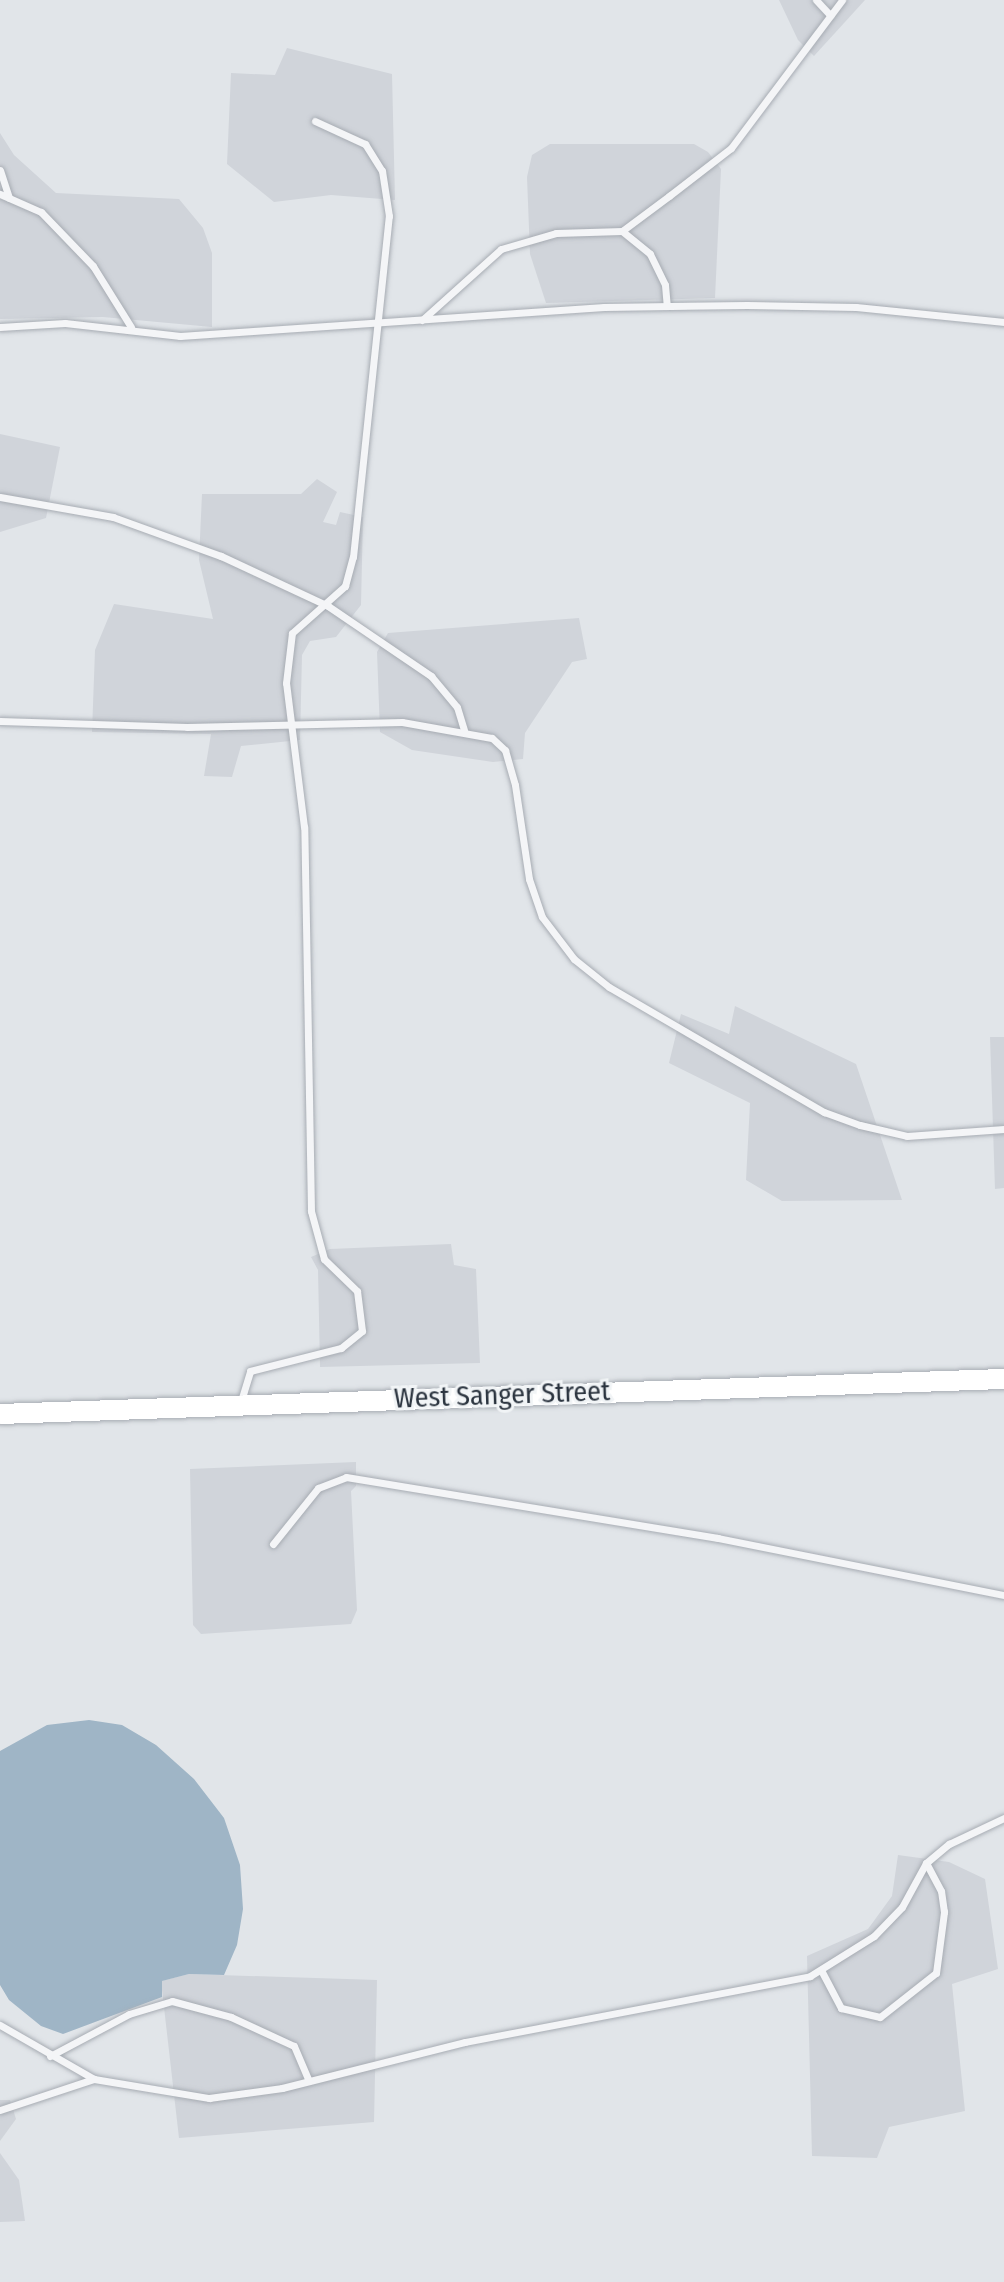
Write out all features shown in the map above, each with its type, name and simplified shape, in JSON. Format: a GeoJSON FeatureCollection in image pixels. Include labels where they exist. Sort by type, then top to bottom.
{"type":"FeatureCollection","features":[{"type":"Feature","properties":{"kind":"main road","name":"West Sanger Street"},"geometry":{"type":"LineString","coordinates":[[0,1414],[241,1403],[1004,1379]]}},
{"type":"Feature","properties":{"kind":"lane"},"geometry":{"type":"LineString","coordinates":[[816,0],[830,15]]}},
{"type":"Feature","properties":{"kind":"lane"},"geometry":{"type":"LineString","coordinates":[[422,320],[501,249],[556,233],[622,231],[731,148],[842,0]]}},
{"type":"Feature","properties":{"kind":"lane"},"geometry":{"type":"LineString","coordinates":[[241,1403],[250,1371],[341,1348],[362,1331],[357,1291],[324,1259],[311,1211],[304,827],[286,683],[292,633],[328,606],[345,586],[353,557],[389,216],[382,171],[365,144],[315,121]]}},
{"type":"Feature","properties":{"kind":"lane"},"geometry":{"type":"LineString","coordinates":[[0,170],[9,198]]}},
{"type":"Feature","properties":{"kind":"lane"},"geometry":{"type":"LineString","coordinates":[[0,194],[41,212],[93,266],[131,327]]}},
{"type":"Feature","properties":{"kind":"lane"},"geometry":{"type":"LineString","coordinates":[[622,231],[650,254],[665,285],[667,306]]}},
{"type":"Feature","properties":{"kind":"lane"},"geometry":{"type":"LineString","coordinates":[[0,327],[26,323],[131,327],[180,336],[667,306],[844,306],[1004,322]]}},
{"type":"Feature","properties":{"kind":"lane"},"geometry":{"type":"LineString","coordinates":[[0,497],[103,514],[221,556],[328,606],[431,676],[457,707],[464,730]]}},
{"type":"Feature","properties":{"kind":"lane"},"geometry":{"type":"LineString","coordinates":[[0,721],[289,726],[402,722],[464,730],[492,738],[505,750],[529,879],[542,917],[574,959],[609,987],[824,1112],[860,1125],[907,1136],[1004,1129]]}},
{"type":"Feature","properties":{"kind":"lane"},"geometry":{"type":"LineString","coordinates":[[273,1544],[318,1488],[346,1477],[718,1538],[1004,1595]]}},
{"type":"Feature","properties":{"kind":"lane"},"geometry":{"type":"LineString","coordinates":[[0,2025],[94,2079],[209,2098],[309,2081],[465,2042],[821,1970],[874,1936],[902,1907],[926,1863],[949,1844],[1004,1818]]}},
{"type":"Feature","properties":{"kind":"lane"},"geometry":{"type":"LineString","coordinates":[[821,1970],[841,2008],[857,2016],[880,2017],[936,1973],[944,1912],[941,1891],[926,1863]]}},
{"type":"Feature","properties":{"kind":"lane"},"geometry":{"type":"LineString","coordinates":[[50,2056],[129,2014],[172,2001],[231,2017],[294,2046],[309,2081]]}},
{"type":"Feature","properties":{"kind":"lane"},"geometry":{"type":"LineString","coordinates":[[0,2110],[94,2079]]}},
{"type":"Feature","properties":{"kind":"shaded area"},"geometry":{"type":"Polygon","coordinates":[[[779,0],[865,0],[814,56],[798,40],[779,0]]]}},
{"type":"Feature","properties":{"kind":"shaded area"},"geometry":{"type":"Polygon","coordinates":[[[287,48],[392,74],[395,200],[331,195],[274,202],[227,164],[231,73],[275,75],[287,48]]]}},
{"type":"Feature","properties":{"kind":"shaded area"},"geometry":{"type":"Polygon","coordinates":[[[0,133],[14,155],[56,193],[179,199],[203,228],[212,253],[212,327],[103,317],[0,319],[0,133]]]}},
{"type":"Feature","properties":{"kind":"shaded area"},"geometry":{"type":"Polygon","coordinates":[[[550,144],[694,144],[708,152],[721,169],[715,298],[546,303],[530,254],[527,177],[532,155],[550,144]]]}},
{"type":"Feature","properties":{"kind":"shaded area"},"geometry":{"type":"Polygon","coordinates":[[[0,434],[60,447],[46,518],[0,532],[0,434]]]}},
{"type":"Feature","properties":{"kind":"shaded area"},"geometry":{"type":"Polygon","coordinates":[[[317,479],[337,492],[323,522],[336,525],[340,512],[363,517],[361,605],[336,637],[310,641],[302,655],[300,740],[241,746],[232,777],[204,776],[211,734],[92,732],[95,650],[114,604],[213,619],[199,560],[202,494],[301,494],[317,479]]]}},
{"type":"Feature","properties":{"kind":"shaded area"},"geometry":{"type":"Polygon","coordinates":[[[579,618],[587,659],[572,662],[525,733],[523,759],[493,762],[412,750],[380,732],[377,652],[388,633],[579,618]]]}},
{"type":"Feature","properties":{"kind":"shaded area"},"geometry":{"type":"Polygon","coordinates":[[[735,1006],[856,1064],[902,1200],[782,1201],[746,1180],[750,1103],[669,1063],[681,1014],[729,1034],[735,1006]]]}},
{"type":"Feature","properties":{"kind":"shaded area"},"geometry":{"type":"Polygon","coordinates":[[[990,1037],[1004,1037],[1004,1188],[995,1189],[990,1037]]]}},
{"type":"Feature","properties":{"kind":"shaded area"},"geometry":{"type":"Polygon","coordinates":[[[451,1244],[454,1265],[476,1269],[480,1363],[320,1367],[318,1270],[311,1257],[330,1249],[451,1244]]]}},
{"type":"Feature","properties":{"kind":"shaded area"},"geometry":{"type":"Polygon","coordinates":[[[356,1462],[356,1486],[351,1491],[357,1610],[351,1624],[201,1634],[193,1625],[190,1469],[356,1462]]]}},
{"type":"Feature","properties":{"kind":"shaded area"},"geometry":{"type":"Polygon","coordinates":[[[898,1855],[949,1862],[985,1879],[998,1969],[952,1984],[965,2111],[889,2127],[877,2158],[812,2156],[807,1956],[868,1929],[892,1896],[898,1855]]]}},
{"type":"Feature","properties":{"kind":"shaded area"},"geometry":{"type":"Polygon","coordinates":[[[189,1974],[377,1980],[374,2122],[179,2138],[161,1981],[189,1974]]]}},
{"type":"Feature","properties":{"kind":"shaded area"},"geometry":{"type":"Polygon","coordinates":[[[0,2100],[10,2100],[16,2119],[0,2141],[0,2100]]]}},
{"type":"Feature","properties":{"kind":"shaded area"},"geometry":{"type":"Polygon","coordinates":[[[0,2153],[19,2180],[25,2221],[0,2222],[0,2153]]]}},
{"type":"Feature","properties":{"kind":"water"},"geometry":{"type":"Polygon","coordinates":[[[89,1720],[122,1725],[156,1745],[194,1779],[224,1818],[240,1865],[243,1909],[237,1945],[224,1975],[189,1974],[162,1981],[162,1997],[63,2034],[41,2026],[9,2000],[0,1985],[0,1751],[47,1725],[89,1720]]]}}]}
